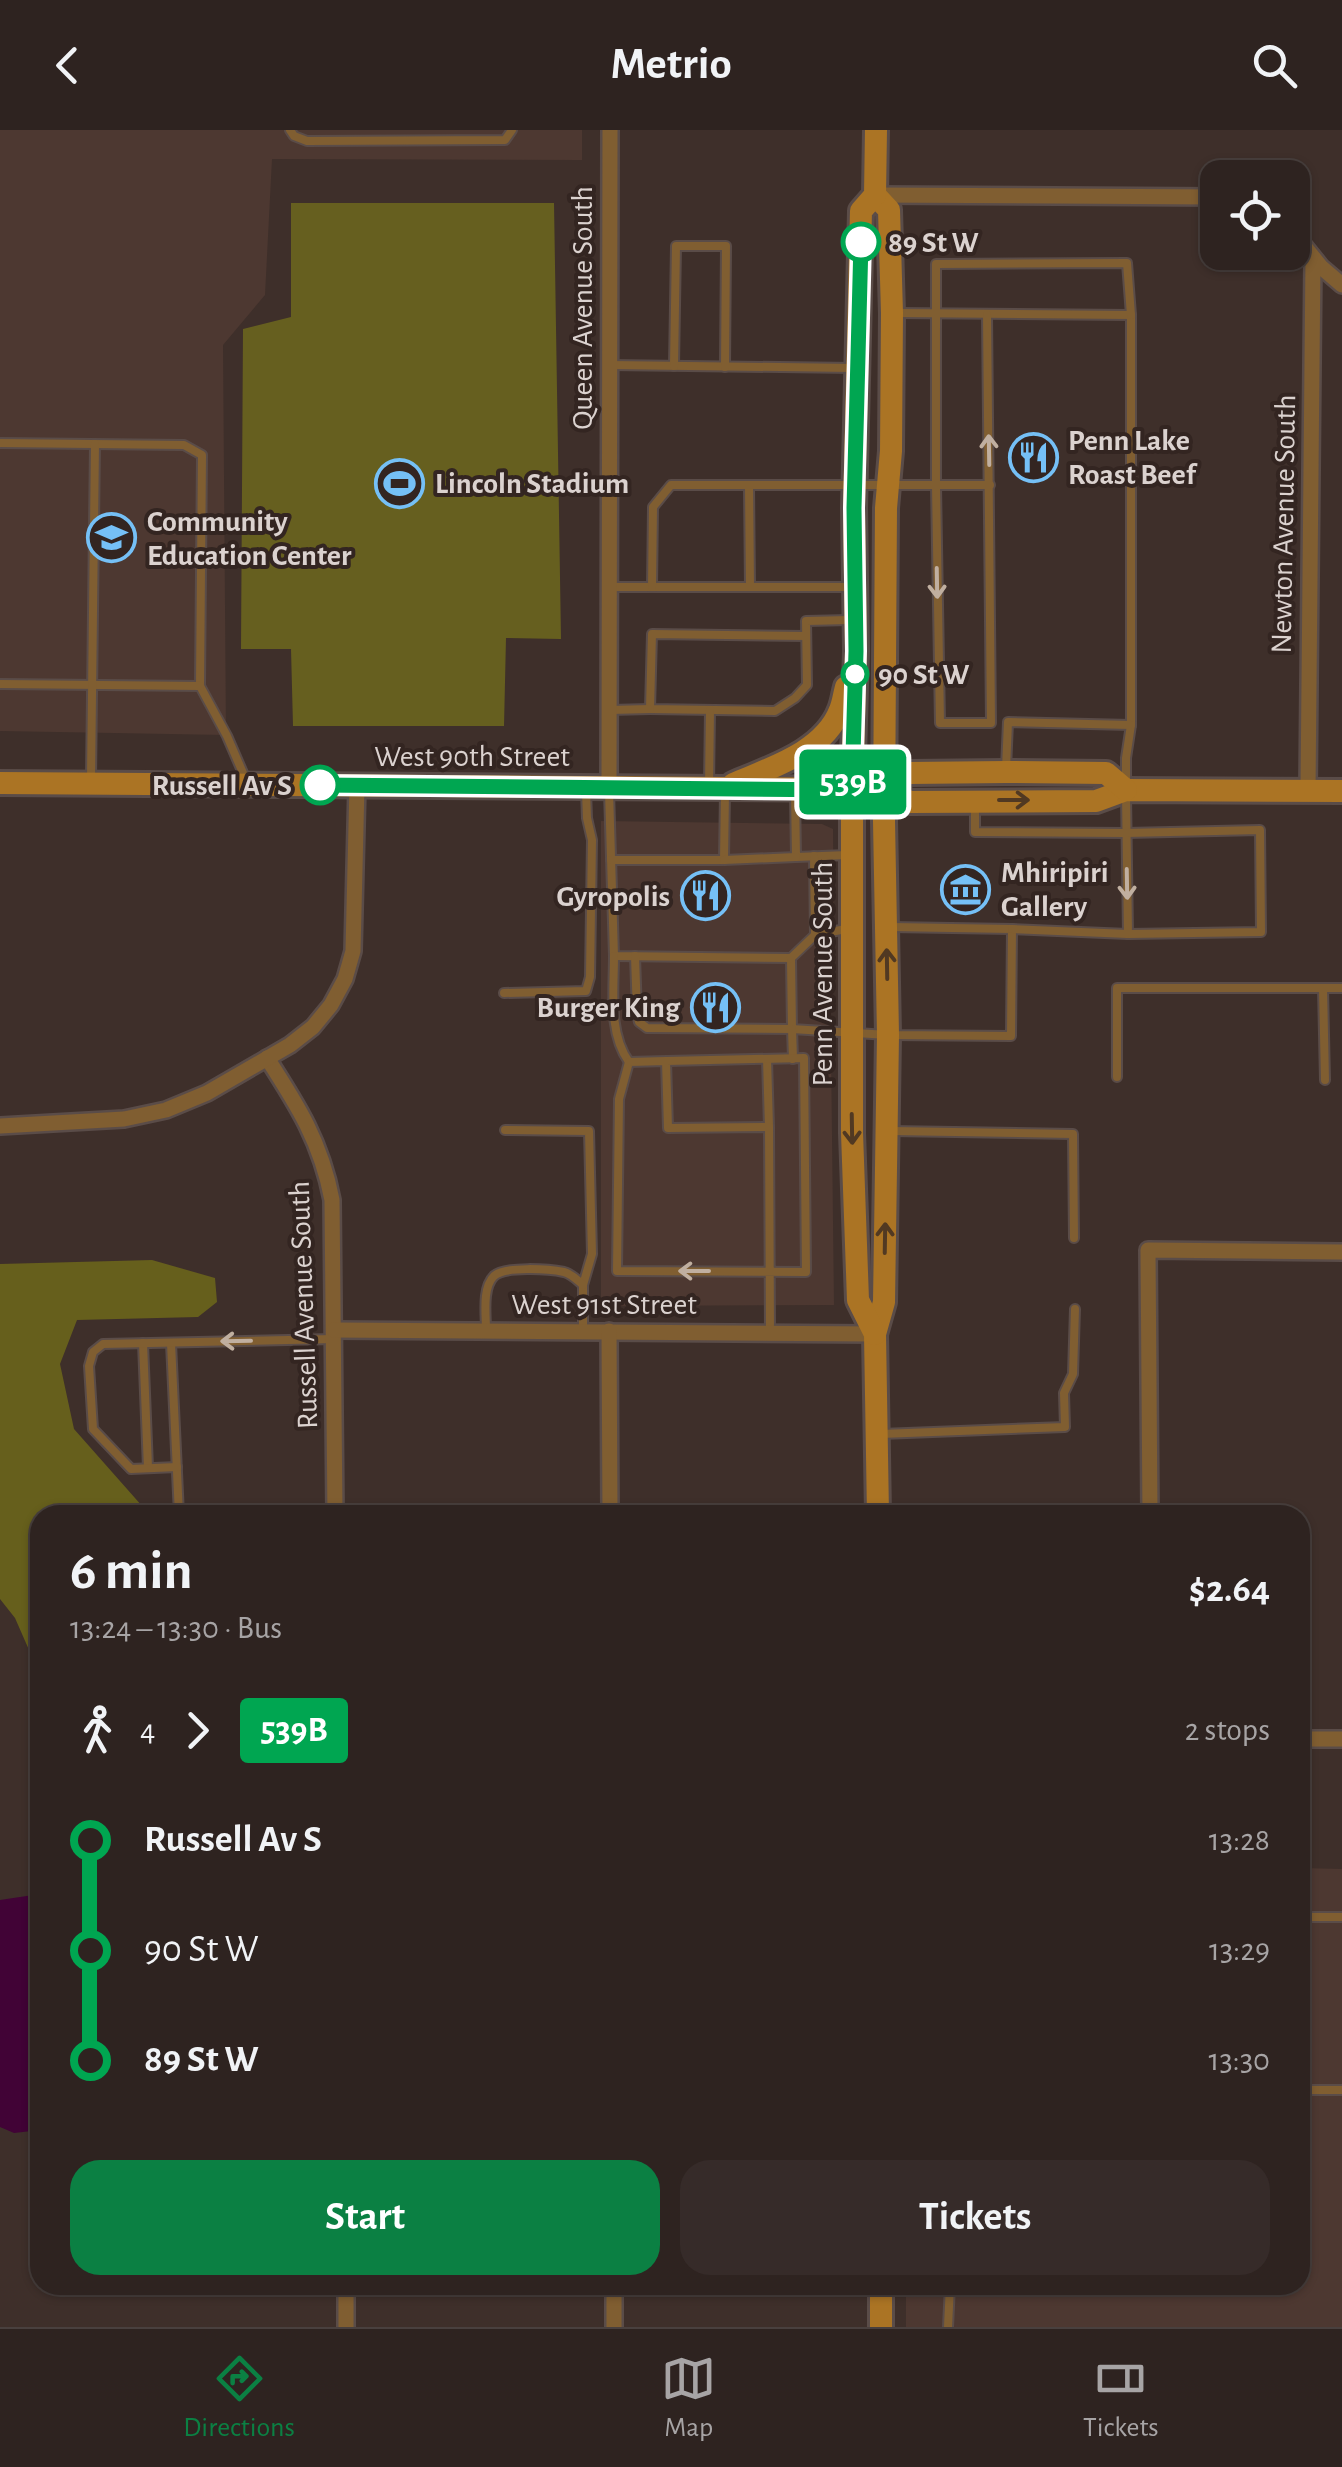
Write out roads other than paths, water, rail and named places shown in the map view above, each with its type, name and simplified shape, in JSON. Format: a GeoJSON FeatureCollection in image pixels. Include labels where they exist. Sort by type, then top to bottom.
{"type":"FeatureCollection","features":[{"type":"Feature","properties":{"kind":"main road","name":"Penn Avenue South"},"geometry":{"type":"LineString","coordinates":[[875,1334],[858,1300],[851,1032],[854,484],[862,212],[875,194],[876,130]]}},
{"type":"Feature","properties":{"kind":"main road","name":"Penn Avenue South"},"geometry":{"type":"LineString","coordinates":[[875,194],[889,210],[892,312],[884,789],[887,1131],[884,1302],[875,1334],[878,1505]]}},
{"type":"Feature","properties":{"kind":"main road"},"geometry":{"type":"LineString","coordinates":[[717,787],[796,756],[821,738],[840,713],[856,651]]}},
{"type":"Feature","properties":{"kind":"main road","name":"West 90th Street"},"geometry":{"type":"LineString","coordinates":[[884,789],[908,773],[1006,772],[1106,773],[1126,790]]}},
{"type":"Feature","properties":{"kind":"main road","name":"West 90th Street"},"geometry":{"type":"LineString","coordinates":[[0,783],[884,789],[910,802],[1096,801],[1126,790],[1342,791]]}},
{"type":"Feature","properties":{"kind":"main road"},"geometry":{"type":"LineString","coordinates":[[881,2295],[881,2327]]}},
{"type":"Feature","properties":{"kind":"street","name":"Queen Avenue South"},"geometry":{"type":"LineString","coordinates":[[598,786],[609,710],[610,130]]}},
{"type":"Feature","properties":{"kind":"street"},"geometry":{"type":"LineString","coordinates":[[875,194],[1200,198]]}},
{"type":"Feature","properties":{"kind":"street"},"geometry":{"type":"LineString","coordinates":[[1310,254],[1342,285]]}},
{"type":"Feature","properties":{"kind":"street","name":"Newton Avenue South"},"geometry":{"type":"LineString","coordinates":[[1308,791],[1313,258]]}},
{"type":"Feature","properties":{"kind":"street"},"geometry":{"type":"LineString","coordinates":[[0,1126],[124,1120],[166,1110],[207,1093],[290,1045],[313,1027],[346,979],[354,952],[357,785]]}},
{"type":"Feature","properties":{"kind":"street","name":"Russell Avenue South"},"geometry":{"type":"LineString","coordinates":[[267,1058],[313,1133],[326,1165],[332,1200],[335,1505]]}},
{"type":"Feature","properties":{"kind":"street"},"geometry":{"type":"LineString","coordinates":[[1150,1505],[1148,1250],[1342,1252]]}},
{"type":"Feature","properties":{"kind":"street"},"geometry":{"type":"LineString","coordinates":[[609,1331],[610,1505]]}},
{"type":"Feature","properties":{"kind":"street","name":"West 91st Street"},"geometry":{"type":"LineString","coordinates":[[334,1334],[875,1334]]}},
{"type":"Feature","properties":{"kind":"street"},"geometry":{"type":"LineString","coordinates":[[1310,1739],[1342,1739]]}},
{"type":"Feature","properties":{"kind":"street"},"geometry":{"type":"LineString","coordinates":[[346,2295],[346,2327]]}},
{"type":"Feature","properties":{"kind":"street"},"geometry":{"type":"LineString","coordinates":[[614,2295],[614,2327]]}},
{"type":"Feature","properties":{"kind":"lane"},"geometry":{"type":"LineString","coordinates":[[290,130],[307,141],[505,140],[512,130]]}},
{"type":"Feature","properties":{"kind":"lane"},"geometry":{"type":"LineString","coordinates":[[674,366],[676,246],[726,246],[725,367]]}},
{"type":"Feature","properties":{"kind":"lane"},"geometry":{"type":"LineString","coordinates":[[1128,934],[1126,758],[1131,725],[1131,315],[1127,263],[936,264],[940,723],[1131,725]]}},
{"type":"Feature","properties":{"kind":"lane"},"geometry":{"type":"LineString","coordinates":[[892,312],[1131,315]]}},
{"type":"Feature","properties":{"kind":"lane"},"geometry":{"type":"LineString","coordinates":[[987,314],[992,723]]}},
{"type":"Feature","properties":{"kind":"lane"},"geometry":{"type":"LineString","coordinates":[[610,365],[859,368]]}},
{"type":"Feature","properties":{"kind":"lane"},"geometry":{"type":"LineString","coordinates":[[0,443],[184,444],[202,455],[200,686],[248,784]]}},
{"type":"Feature","properties":{"kind":"lane"},"geometry":{"type":"LineString","coordinates":[[91,783],[95,444]]}},
{"type":"Feature","properties":{"kind":"lane"},"geometry":{"type":"LineString","coordinates":[[652,588],[653,507],[672,485],[990,485]]}},
{"type":"Feature","properties":{"kind":"lane"},"geometry":{"type":"LineString","coordinates":[[749,486],[750,588]]}},
{"type":"Feature","properties":{"kind":"lane"},"geometry":{"type":"LineString","coordinates":[[610,588],[854,587]]}},
{"type":"Feature","properties":{"kind":"lane"},"geometry":{"type":"LineString","coordinates":[[609,710],[776,711],[796,698],[806,684],[806,621],[855,620]]}},
{"type":"Feature","properties":{"kind":"lane"},"geometry":{"type":"LineString","coordinates":[[650,709],[652,634],[806,636]]}},
{"type":"Feature","properties":{"kind":"lane"},"geometry":{"type":"LineString","coordinates":[[0,684],[200,686]]}},
{"type":"Feature","properties":{"kind":"lane"},"geometry":{"type":"LineString","coordinates":[[710,710],[724,860]]}},
{"type":"Feature","properties":{"kind":"lane"},"geometry":{"type":"LineString","coordinates":[[1006,772],[1008,722]]}},
{"type":"Feature","properties":{"kind":"lane"},"geometry":{"type":"LineString","coordinates":[[598,786],[611,860],[615,1030],[629,1062]]}},
{"type":"Feature","properties":{"kind":"lane"},"geometry":{"type":"LineString","coordinates":[[504,993],[586,991],[590,978],[592,840],[587,818],[598,786]]}},
{"type":"Feature","properties":{"kind":"lane"},"geometry":{"type":"LineString","coordinates":[[796,788],[796,856]]}},
{"type":"Feature","properties":{"kind":"lane"},"geometry":{"type":"LineString","coordinates":[[886,928],[1012,928],[1128,934],[1261,932],[1260,830],[1126,834],[975,832],[975,801]]}},
{"type":"Feature","properties":{"kind":"lane"},"geometry":{"type":"LineString","coordinates":[[611,860],[852,855]]}},
{"type":"Feature","properties":{"kind":"lane"},"geometry":{"type":"LineString","coordinates":[[814,856],[815,934]]}},
{"type":"Feature","properties":{"kind":"lane"},"geometry":{"type":"LineString","coordinates":[[614,956],[791,958],[815,934],[852,928]]}},
{"type":"Feature","properties":{"kind":"lane"},"geometry":{"type":"LineString","coordinates":[[635,956],[637,1014],[639,1022],[647,1028],[1011,1036],[1012,928]]}},
{"type":"Feature","properties":{"kind":"lane"},"geometry":{"type":"LineString","coordinates":[[791,958],[793,1058]]}},
{"type":"Feature","properties":{"kind":"lane"},"geometry":{"type":"LineString","coordinates":[[1116,1077],[1117,988],[1342,988]]}},
{"type":"Feature","properties":{"kind":"lane"},"geometry":{"type":"LineString","coordinates":[[1323,988],[1325,1080]]}},
{"type":"Feature","properties":{"kind":"lane"},"geometry":{"type":"LineString","coordinates":[[804,1058],[806,1272],[617,1271],[619,1099],[629,1062],[804,1058]]}},
{"type":"Feature","properties":{"kind":"lane"},"geometry":{"type":"LineString","coordinates":[[767,1059],[770,1333]]}},
{"type":"Feature","properties":{"kind":"lane"},"geometry":{"type":"LineString","coordinates":[[666,1060],[668,1128],[768,1127]]}},
{"type":"Feature","properties":{"kind":"lane"},"geometry":{"type":"LineString","coordinates":[[505,1130],[589,1130],[592,1254],[583,1285],[583,1331]]}},
{"type":"Feature","properties":{"kind":"lane"},"geometry":{"type":"LineString","coordinates":[[887,1131],[1073,1134],[1074,1238]]}},
{"type":"Feature","properties":{"kind":"lane"},"geometry":{"type":"LineString","coordinates":[[486,1331],[486,1290],[492,1277],[504,1271],[568,1272],[583,1285]]}},
{"type":"Feature","properties":{"kind":"lane"},"geometry":{"type":"LineString","coordinates":[[877,1435],[1065,1427],[1064,1394],[1073,1374],[1075,1310]]}},
{"type":"Feature","properties":{"kind":"lane"},"geometry":{"type":"LineString","coordinates":[[177,1467],[131,1469],[93,1428],[89,1366],[92,1352],[103,1344],[334,1334]]}},
{"type":"Feature","properties":{"kind":"lane"},"geometry":{"type":"LineString","coordinates":[[144,1343],[148,1468]]}},
{"type":"Feature","properties":{"kind":"lane"},"geometry":{"type":"LineString","coordinates":[[172,1343],[179,1505]]}},
{"type":"Feature","properties":{"kind":"lane"},"geometry":{"type":"LineString","coordinates":[[1310,1917],[1342,1917]]}},
{"type":"Feature","properties":{"kind":"lane"},"geometry":{"type":"LineString","coordinates":[[1310,2090],[1342,2090]]}},
{"type":"Feature","properties":{"kind":"lane"},"geometry":{"type":"LineString","coordinates":[[948,2327],[950,2295]]}},
{"type":"Feature","properties":{"kind":"place","name":"89 St W"},"geometry":{"type":"Point","coordinates":[861,242]}},
{"type":"Feature","properties":{"kind":"place","name":"Penn Lake Roast Beef"},"geometry":{"type":"Point","coordinates":[1033,457]}},
{"type":"Feature","properties":{"kind":"place","name":"Lincoln Stadium"},"geometry":{"type":"Point","coordinates":[400,483]}},
{"type":"Feature","properties":{"kind":"place","name":"Community Education Center"},"geometry":{"type":"Point","coordinates":[112,538]}},
{"type":"Feature","properties":{"kind":"place","name":"90 St W"},"geometry":{"type":"Point","coordinates":[855,674]}},
{"type":"Feature","properties":{"kind":"place","name":"Russell Av S"},"geometry":{"type":"Point","coordinates":[320,785]}},
{"type":"Feature","properties":{"kind":"place","name":"Mhiripiri Gallery"},"geometry":{"type":"Point","coordinates":[966,889]}},
{"type":"Feature","properties":{"kind":"place","name":"Gyropolis"},"geometry":{"type":"Point","coordinates":[705,896]}},
{"type":"Feature","properties":{"kind":"place","name":"Burger King"},"geometry":{"type":"Point","coordinates":[715,1007]}}]}
